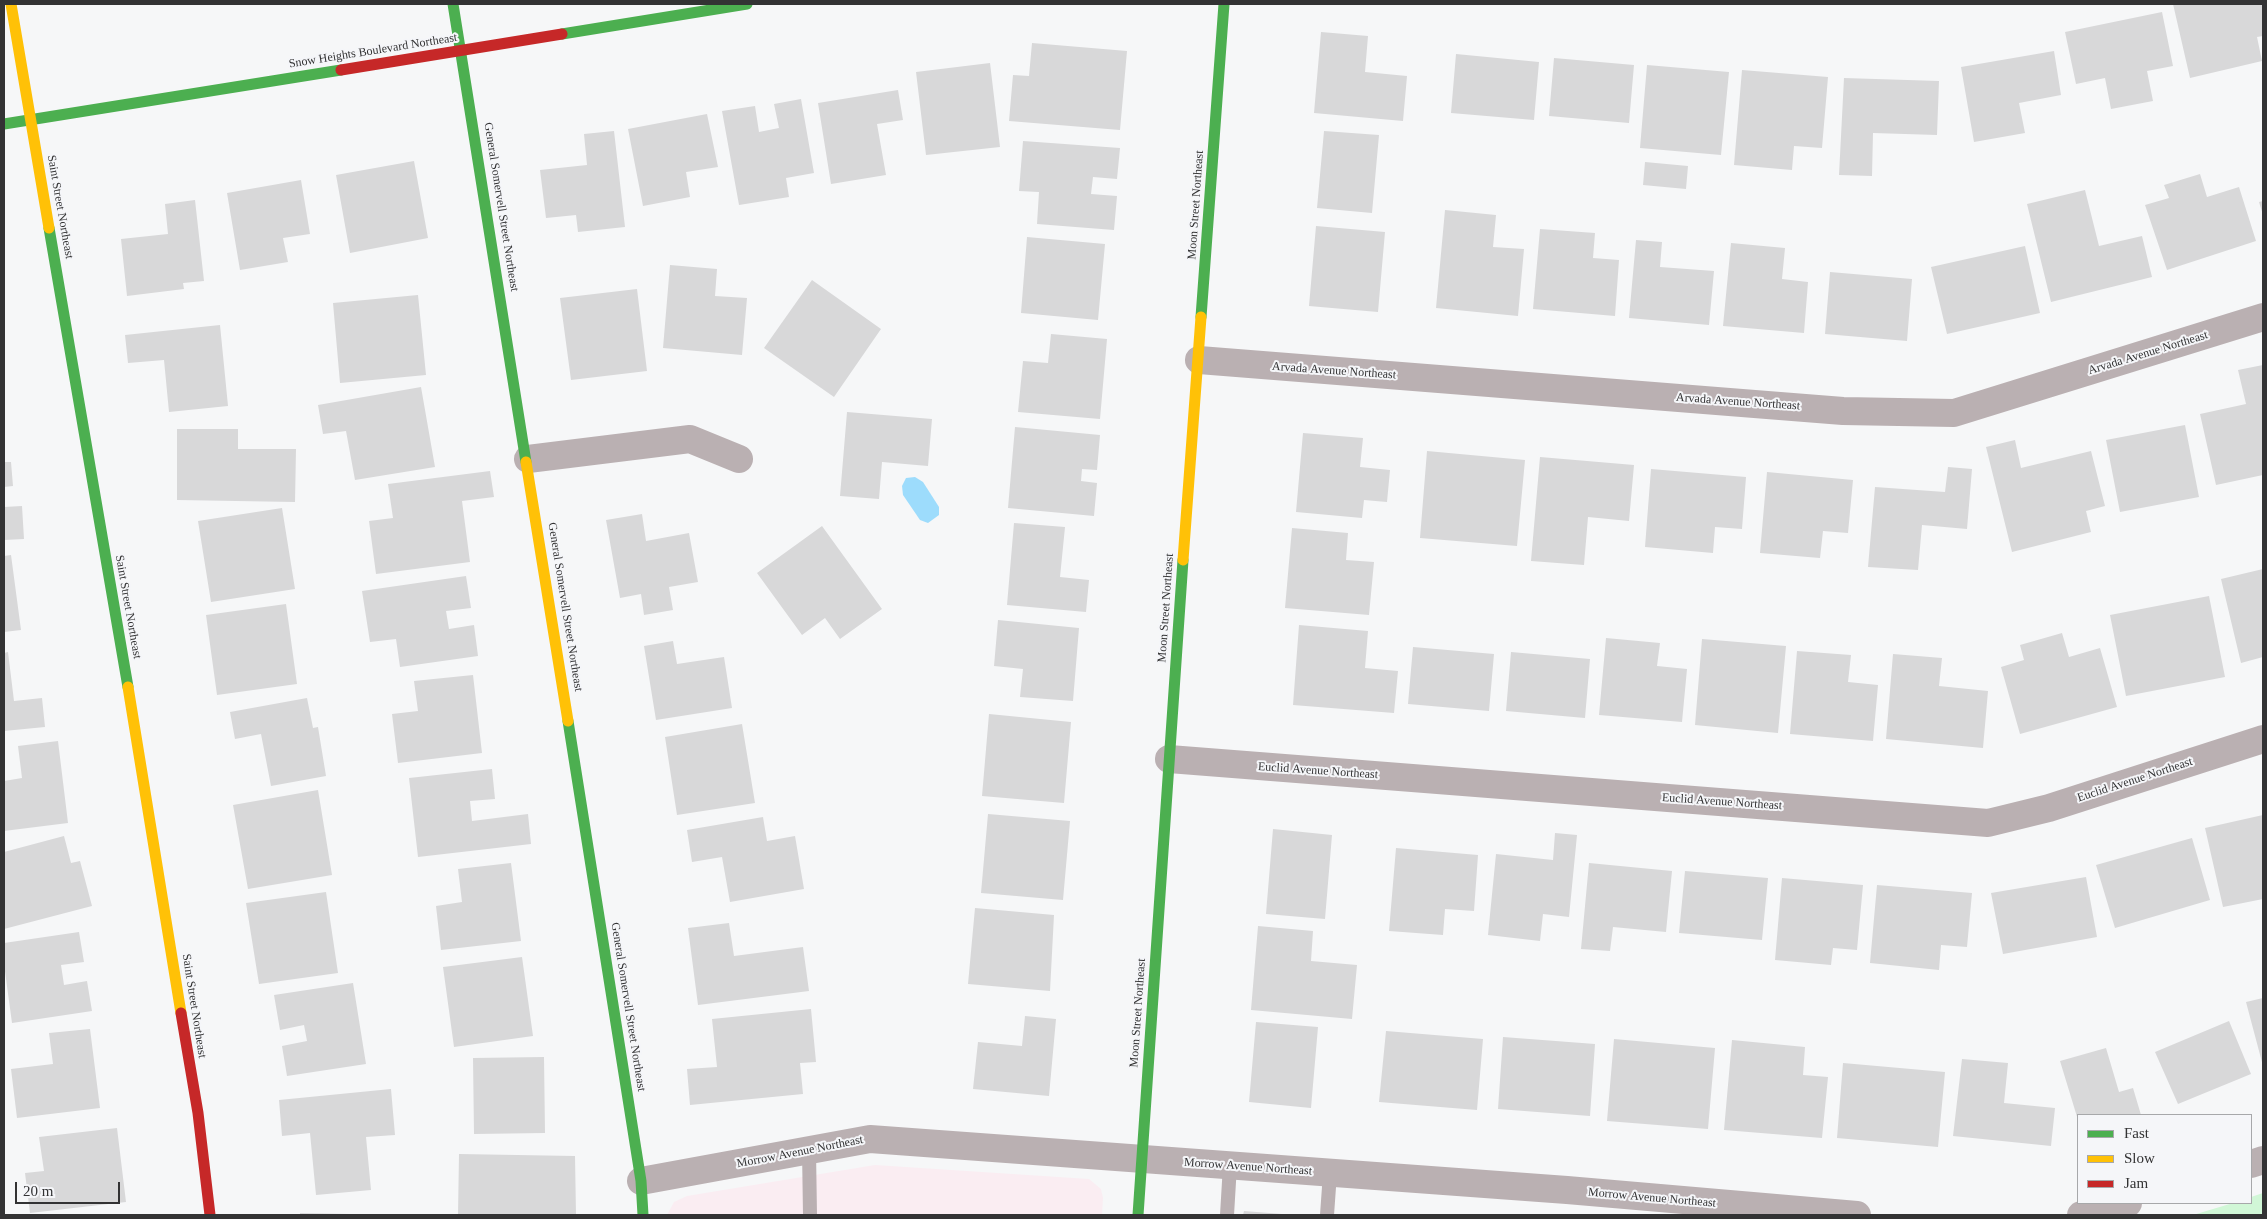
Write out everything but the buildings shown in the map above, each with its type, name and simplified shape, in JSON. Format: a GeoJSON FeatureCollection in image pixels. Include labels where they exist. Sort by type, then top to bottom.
{"type":"FeatureCollection","features":[{"type":"Feature","properties":{"kind":"street","name":"Saint Street Northeast"},"geometry":{"type":"LineString","coordinates":[[11,4],[196,1103],[210,1215]]}},
{"type":"Feature","properties":{"kind":"street","name":"General Somervell Street Northeast"},"geometry":{"type":"LineString","coordinates":[[453,4],[528,459],[641,1181],[643,1215]]}},
{"type":"Feature","properties":{"kind":"street","name":"Snow Heights Boulevard Northeast"},"geometry":{"type":"LineString","coordinates":[[4,124],[747,4]]}},
{"type":"Feature","properties":{"kind":"street","name":"Moon Street Northeast"},"geometry":{"type":"LineString","coordinates":[[1138,1215],[1224,4]]}},
{"type":"Feature","properties":{"kind":"street","name":"Arvada Avenue Northeast"},"geometry":{"type":"LineString","coordinates":[[1199,360],[1843,411],[1954,413],[2263,316]]}},
{"type":"Feature","properties":{"kind":"street"},"geometry":{"type":"LineString","coordinates":[[528,459],[690,439],[739,459]]}},
{"type":"Feature","properties":{"kind":"street","name":"Euclid Avenue Northeast"},"geometry":{"type":"LineString","coordinates":[[1169,759],[1988,823],[2049,808],[2263,739]]}},
{"type":"Feature","properties":{"kind":"street","name":"Morrow Avenue Northeast"},"geometry":{"type":"LineString","coordinates":[[641,1181],[870,1139],[1567,1190],[1857,1215]]}},
{"type":"Feature","properties":{"kind":"street"},"geometry":{"type":"LineString","coordinates":[[2080,1215],[2124,1204]]}},
{"type":"Feature","properties":{"kind":"lane"},"geometry":{"type":"LineString","coordinates":[[810,1150],[810,1215]]}},
{"type":"Feature","properties":{"kind":"lane"},"geometry":{"type":"LineString","coordinates":[[1227,1215],[1230,1166]]}},
{"type":"Feature","properties":{"kind":"lane"},"geometry":{"type":"LineString","coordinates":[[1327,1215],[1330,1173]]}},
{"type":"Feature","properties":{"kind":"shaded area"},"geometry":{"type":"Polygon","coordinates":[[[875,1165],[1089,1179],[1101,1189],[1103,1198],[1102,1215],[667,1215],[674,1202],[687,1196],[875,1165]]]}},
{"type":"Feature","properties":{"kind":"green space"},"geometry":{"type":"Polygon","coordinates":[[[2263,1193],[2263,1215],[2193,1215],[2230,1204],[2252,1204],[2252,1197],[2263,1193]]]}},
{"type":"Feature","properties":{"kind":"water"},"geometry":{"type":"Polygon","coordinates":[[[915,477],[923,482],[939,507],[939,515],[928,523],[920,520],[903,495],[902,486],[906,478],[915,477]]]}},
{"type":"Feature","properties":{"kind":"traffic: fast"},"geometry":{"type":"LineString","coordinates":[[453,4],[526,462]]}},
{"type":"Feature","properties":{"kind":"traffic: fast"},"geometry":{"type":"LineString","coordinates":[[562,34],[747,4]]}},
{"type":"Feature","properties":{"kind":"traffic: fast"},"geometry":{"type":"LineString","coordinates":[[1201,317],[1224,4]]}},
{"type":"Feature","properties":{"kind":"traffic: fast"},"geometry":{"type":"LineString","coordinates":[[4,124],[341,70]]}},
{"type":"Feature","properties":{"kind":"traffic: fast"},"geometry":{"type":"LineString","coordinates":[[49,228],[128,687]]}},
{"type":"Feature","properties":{"kind":"traffic: fast"},"geometry":{"type":"LineString","coordinates":[[1138,1215],[1183,560]]}},
{"type":"Feature","properties":{"kind":"traffic: fast"},"geometry":{"type":"LineString","coordinates":[[568,721],[641,1181],[643,1215]]}},
{"type":"Feature","properties":{"kind":"traffic: slow"},"geometry":{"type":"LineString","coordinates":[[11,4],[49,228]]}},
{"type":"Feature","properties":{"kind":"traffic: slow"},"geometry":{"type":"LineString","coordinates":[[1183,560],[1201,317]]}},
{"type":"Feature","properties":{"kind":"traffic: slow"},"geometry":{"type":"LineString","coordinates":[[526,462],[568,721]]}},
{"type":"Feature","properties":{"kind":"traffic: slow"},"geometry":{"type":"LineString","coordinates":[[128,687],[181,1013]]}},
{"type":"Feature","properties":{"kind":"traffic: jam"},"geometry":{"type":"LineString","coordinates":[[341,70],[562,34]]}},
{"type":"Feature","properties":{"kind":"traffic: jam"},"geometry":{"type":"LineString","coordinates":[[181,1013],[198,1113],[210,1215]]}}]}
